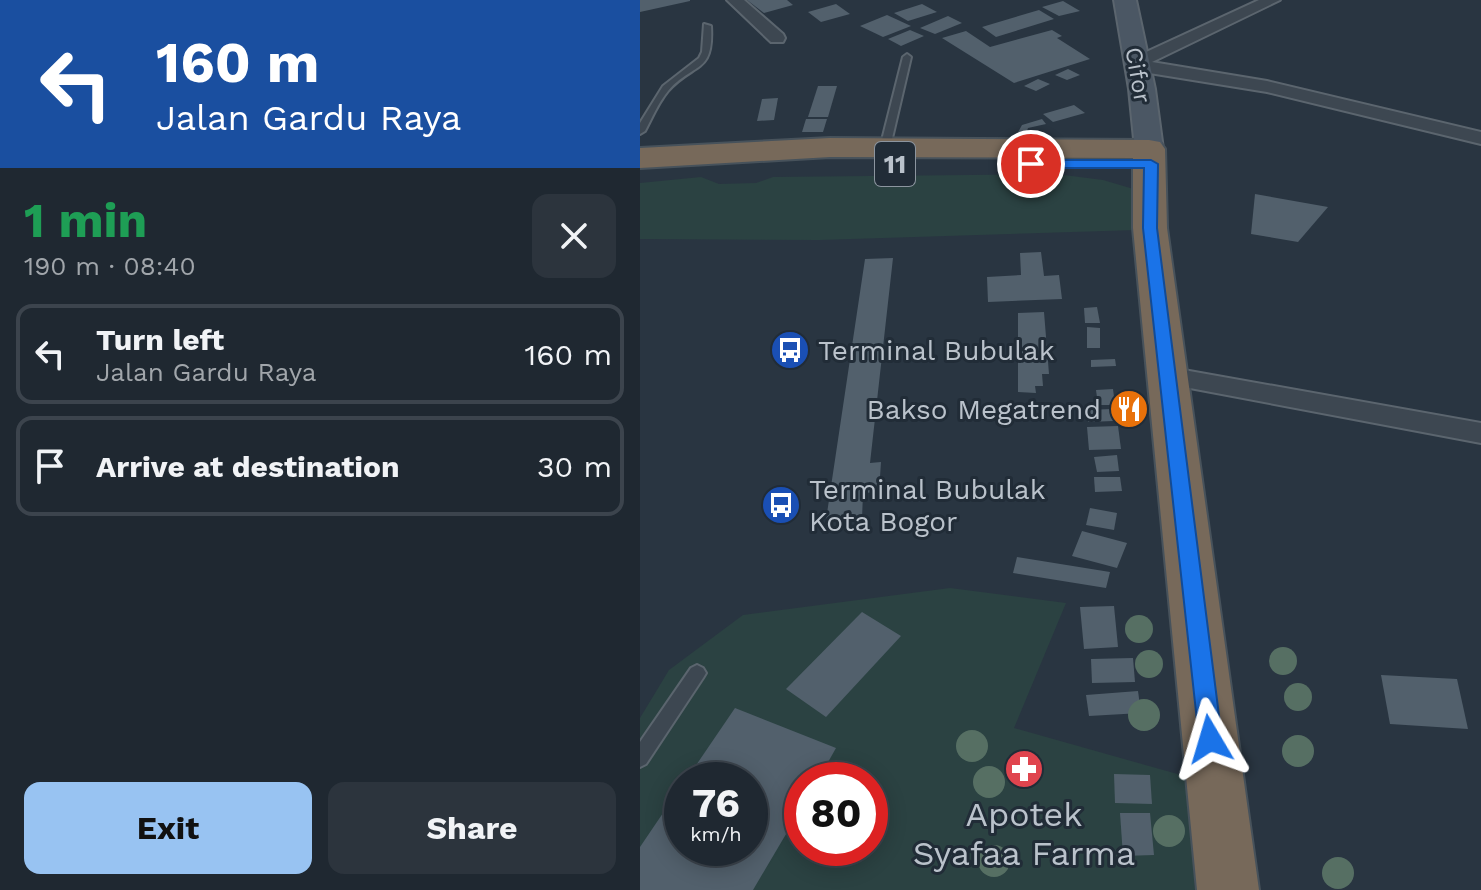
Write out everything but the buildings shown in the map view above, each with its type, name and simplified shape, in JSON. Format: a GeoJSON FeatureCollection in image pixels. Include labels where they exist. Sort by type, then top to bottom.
{"type":"FeatureCollection","features":[{"type":"Feature","properties":{"kind":"highway","name":"11"},"geometry":{"type":"LineString","coordinates":[[640,158],[769,149],[882,157]]}},
{"type":"Feature","properties":{"kind":"highway","name":"11"},"geometry":{"type":"LineString","coordinates":[[640,174],[882,157],[1150,157]]}},
{"type":"Feature","properties":{"kind":"highway"},"geometry":{"type":"LineString","coordinates":[[1150,157],[1150,228],[1228,890]]}},
{"type":"Feature","properties":{"kind":"street"},"geometry":{"type":"LineString","coordinates":[[735,0],[777,38]]}},
{"type":"Feature","properties":{"kind":"street","name":"Cifor"},"geometry":{"type":"LineString","coordinates":[[1125,0],[1150,157]]}},
{"type":"Feature","properties":{"kind":"street"},"geometry":{"type":"LineString","coordinates":[[1137,64],[1272,0]]}},
{"type":"Feature","properties":{"kind":"street"},"geometry":{"type":"LineString","coordinates":[[1137,64],[1259,84],[1481,138]]}},
{"type":"Feature","properties":{"kind":"street"},"geometry":{"type":"LineString","coordinates":[[1167,376],[1481,433]]}},
{"type":"Feature","properties":{"kind":"lane"},"geometry":{"type":"LineString","coordinates":[[640,131],[666,88],[701,64],[709,49],[707,26]]}},
{"type":"Feature","properties":{"kind":"lane"},"geometry":{"type":"LineString","coordinates":[[882,157],[907,57]]}},
{"type":"Feature","properties":{"kind":"lane"},"geometry":{"type":"LineString","coordinates":[[640,758],[697,673]]}},
{"type":"Feature","properties":{"kind":"green space"},"geometry":{"type":"Polygon","coordinates":[[[1056,174],[1103,180],[1137,190],[1137,230],[819,240],[640,239],[640,183],[701,177],[719,184],[756,183],[773,177],[1056,174]]]}},
{"type":"Feature","properties":{"kind":"green space"},"geometry":{"type":"Polygon","coordinates":[[[950,588],[1066,603],[1014,728],[1188,777],[1195,890],[640,890],[640,718],[669,670],[743,615],[950,588]]]}},
{"type":"Feature","properties":{"kind":"place","name":"Terminal Bubulak"},"geometry":{"type":"Point","coordinates":[790,350]}},
{"type":"Feature","properties":{"kind":"place","name":"Bakso Megatrend"},"geometry":{"type":"Point","coordinates":[1129,409]}},
{"type":"Feature","properties":{"kind":"place","name":"Terminal Bubulak Kota Bogor"},"geometry":{"type":"Point","coordinates":[781,505]}},
{"type":"Feature","properties":{"kind":"place","name":"Apotek Syafaa Farma"},"geometry":{"type":"Point","coordinates":[1024,769]}},
{"type":"Feature","properties":{"kind":"route"},"geometry":{"type":"LineString","coordinates":[[1031,164],[1151,164],[1150,228],[1210,739]]}}]}
